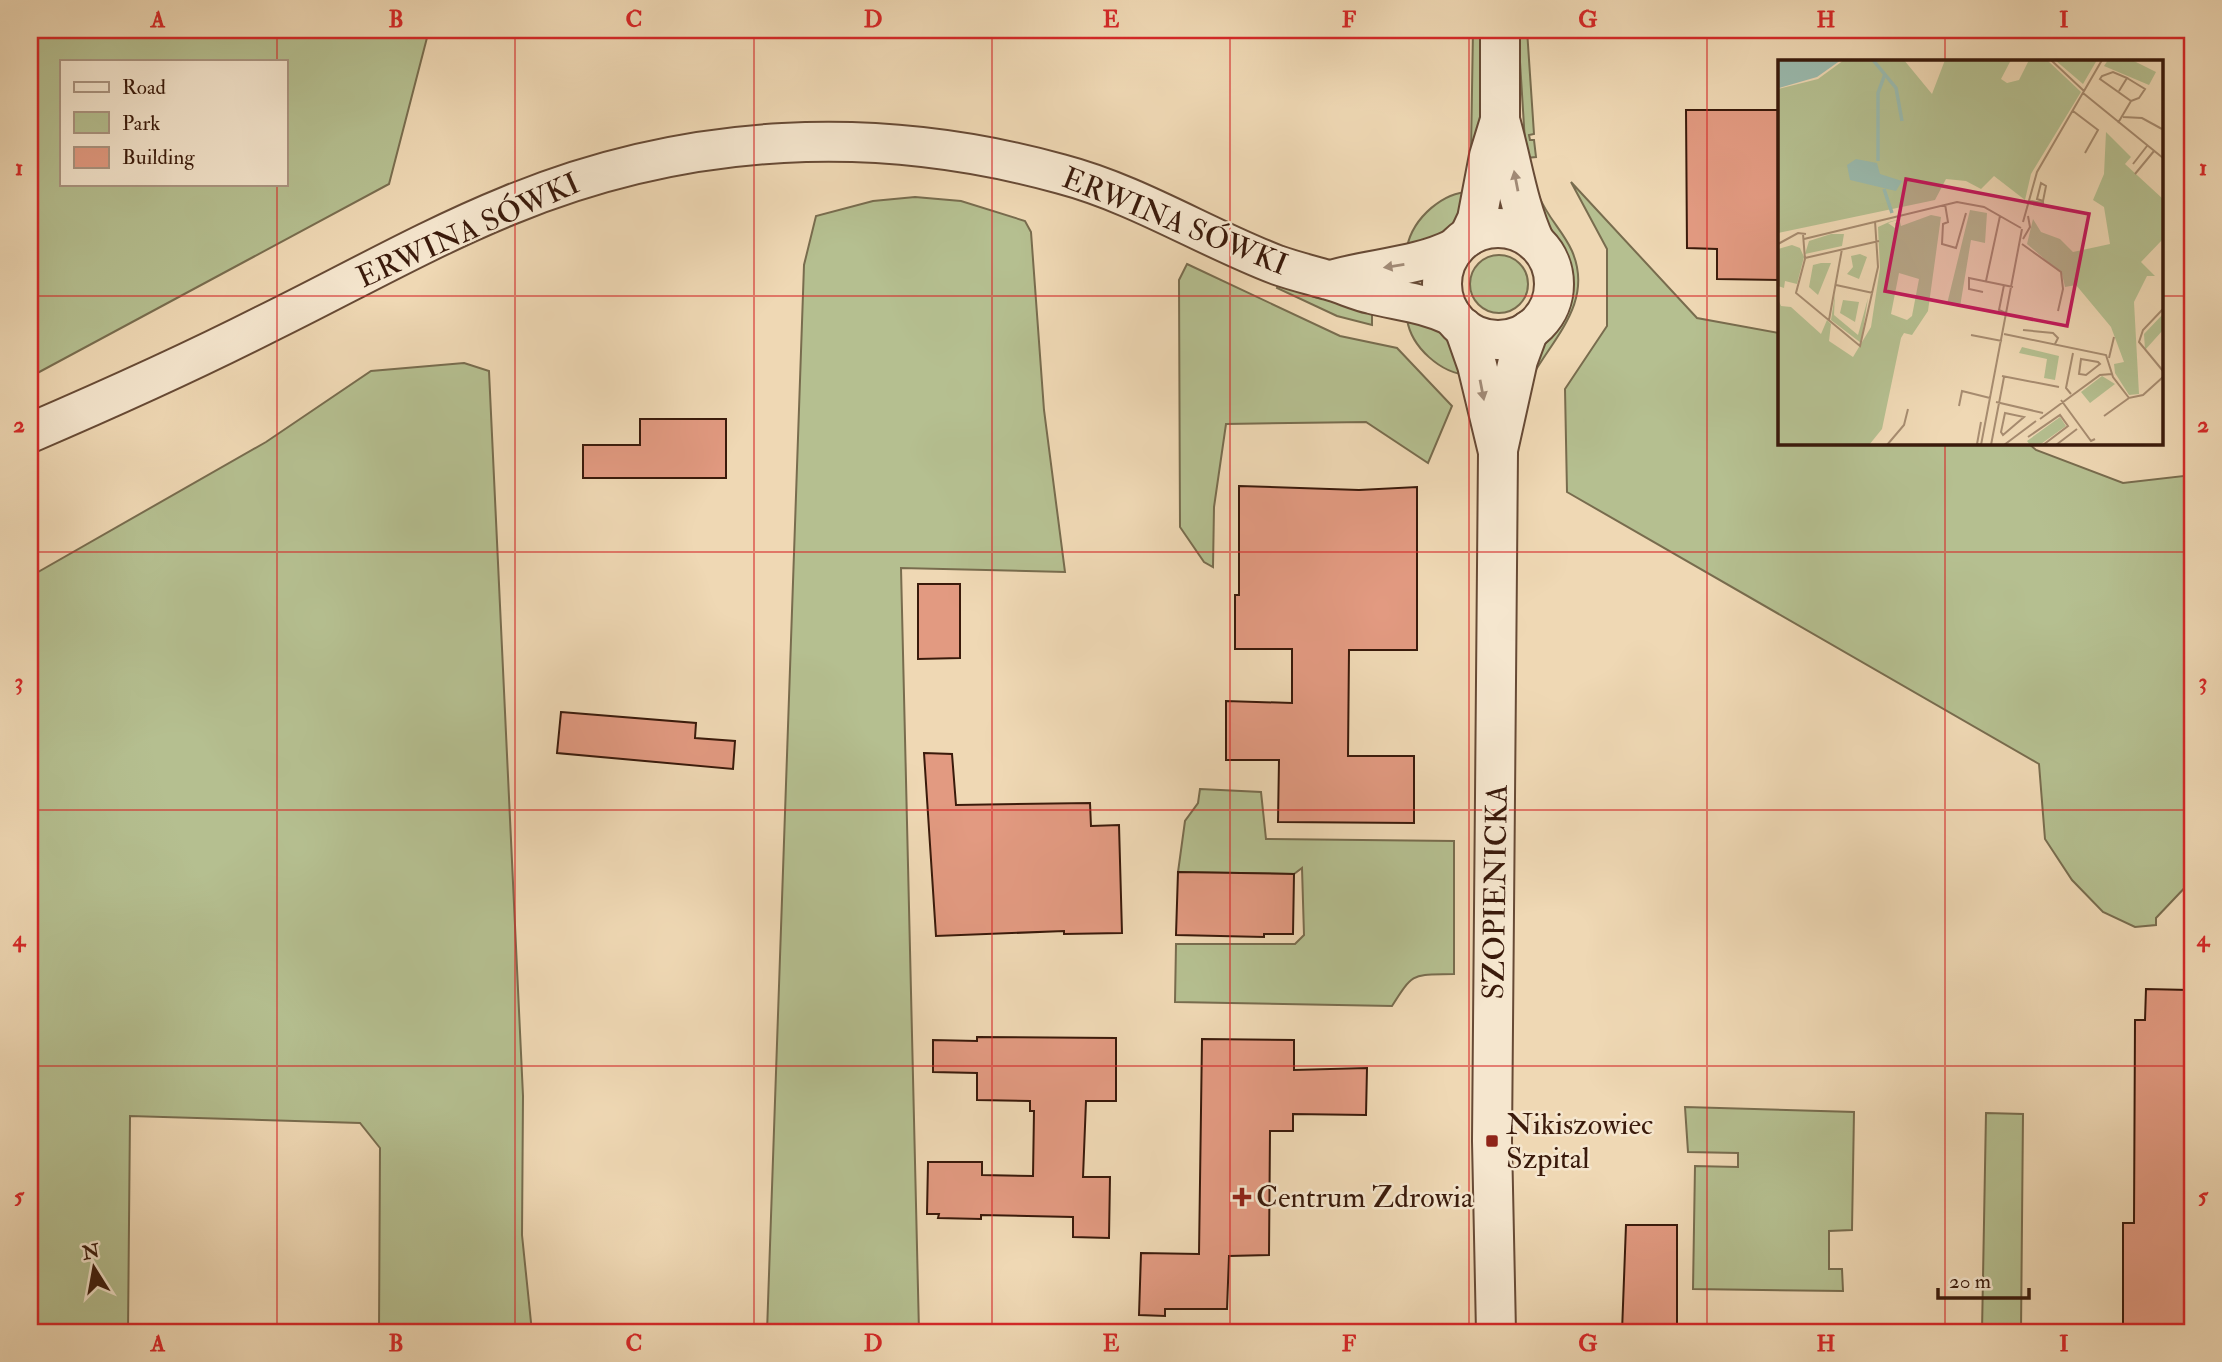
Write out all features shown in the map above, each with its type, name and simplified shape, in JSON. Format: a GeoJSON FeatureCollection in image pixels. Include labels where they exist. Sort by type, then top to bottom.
{"type":"FeatureCollection","features":[{"type":"Feature","properties":{"kind":"street"},"geometry":{"type":"LineString","coordinates":[[1500,30],[1500,120],[1520,203],[1535,242]]}},
{"type":"Feature","properties":{"kind":"street"},"geometry":{"type":"LineString","coordinates":[[1331,280],[1362,271],[1433,259],[1462,242],[1486,229],[1504,228],[1535,242],[1546,254],[1554,287],[1550,304],[1542,318],[1529,330],[1498,340],[1480,337],[1458,322],[1444,299],[1442,282],[1446,264],[1462,242],[1477,219],[1489,156],[1500,120]]}},
{"type":"Feature","properties":{"kind":"street","name":"ERWINA SÓWKI"},"geometry":{"type":"LineString","coordinates":[[30,433],[204,355],[508,205],[606,171],[693,151],[738,145],[870,141],[940,148],[1018,163],[1124,195],[1278,265],[1370,294],[1433,307],[1458,322]]}},
{"type":"Feature","properties":{"kind":"street","name":"SZOPIENICKA"},"geometry":{"type":"LineString","coordinates":[[1458,322],[1473,348],[1498,452]]}},
{"type":"Feature","properties":{"kind":"street","name":"SZOPIENICKA"},"geometry":{"type":"LineString","coordinates":[[1496,1332],[1492,1141],[1498,452],[1522,347],[1529,330]]}},
{"type":"Feature","properties":{"kind":"green space"},"geometry":{"type":"Polygon","coordinates":[[[30,30],[429,30],[389,184],[30,377],[30,30]]]}},
{"type":"Feature","properties":{"kind":"green space"},"geometry":{"type":"Polygon","coordinates":[[[1473,30],[1483,30],[1483,93],[1480,126],[1471,151],[1473,30]]]}},
{"type":"Feature","properties":{"kind":"green space"},"geometry":{"type":"Polygon","coordinates":[[[1518,30],[1527,30],[1534,134],[1529,135],[1530,140],[1534,140],[1536,157],[1526,158],[1518,30]]]}},
{"type":"Feature","properties":{"kind":"green space"},"geometry":{"type":"Polygon","coordinates":[[[1571,182],[1697,318],[1778,333],[1778,444],[2029,444],[2036,450],[2123,483],[2192,475],[2192,880],[2156,918],[2156,925],[2135,927],[2103,912],[2072,880],[2045,839],[2039,764],[1567,492],[1565,389],[1607,326],[1607,249],[1571,182]]]}},
{"type":"Feature","properties":{"kind":"green space"},"geometry":{"type":"Polygon","coordinates":[[[1473,192],[1455,229],[1407,247],[1416,226],[1431,208],[1451,196],[1473,192]]]}},
{"type":"Feature","properties":{"kind":"green space"},"geometry":{"type":"Polygon","coordinates":[[[1539,196],[1572,251],[1578,285],[1575,301],[1562,330],[1534,373],[1538,344],[1561,316],[1569,284],[1562,254],[1541,225],[1539,196]]]}},
{"type":"Feature","properties":{"kind":"green space"},"geometry":{"type":"Polygon","coordinates":[[[915,197],[961,201],[1025,221],[1031,232],[1044,410],[1065,572],[901,568],[919,1332],[767,1332],[804,265],[816,216],[873,201],[915,197]]]}},
{"type":"Feature","properties":{"kind":"green space"},"geometry":{"type":"Polygon","coordinates":[[[1493,255],[1505,255],[1520,263],[1528,278],[1528,290],[1520,305],[1505,313],[1493,313],[1478,305],[1470,290],[1470,278],[1478,263],[1493,255]]]}},
{"type":"Feature","properties":{"kind":"green space"},"geometry":{"type":"Polygon","coordinates":[[[1187,264],[1340,336],[1397,348],[1452,406],[1428,463],[1366,422],[1226,424],[1214,507],[1213,567],[1204,562],[1180,527],[1179,280],[1187,264]]]}},
{"type":"Feature","properties":{"kind":"green space"},"geometry":{"type":"Polygon","coordinates":[[[1278,285],[1318,298],[1372,306],[1372,325],[1337,316],[1277,288],[1278,285]]]}},
{"type":"Feature","properties":{"kind":"green space"},"geometry":{"type":"Polygon","coordinates":[[[1407,319],[1451,334],[1469,375],[1448,370],[1429,357],[1414,339],[1407,319]]]}},
{"type":"Feature","properties":{"kind":"green space"},"geometry":{"type":"Polygon","coordinates":[[[464,363],[489,371],[523,1096],[522,1235],[532,1332],[379,1332],[380,1148],[360,1123],[130,1116],[128,1332],[30,1332],[30,536],[38,572],[266,442],[371,371],[464,363]]]}},
{"type":"Feature","properties":{"kind":"green space"},"geometry":{"type":"Polygon","coordinates":[[[1200,789],[1261,792],[1266,839],[1454,841],[1454,974],[1416,977],[1405,986],[1392,1006],[1175,1002],[1176,944],[1295,944],[1304,935],[1302,868],[1294,874],[1178,872],[1185,821],[1198,803],[1200,789]]]}},
{"type":"Feature","properties":{"kind":"green space"},"geometry":{"type":"Polygon","coordinates":[[[1685,1107],[1854,1112],[1852,1230],[1829,1231],[1829,1269],[1842,1269],[1843,1291],[1693,1289],[1695,1166],[1738,1167],[1738,1153],[1688,1152],[1685,1107]]]}},
{"type":"Feature","properties":{"kind":"green space"},"geometry":{"type":"Polygon","coordinates":[[[1986,1113],[2023,1114],[2021,1332],[1982,1332],[1986,1113]]]}},
{"type":"Feature","properties":{"kind":"building"},"geometry":{"type":"Polygon","coordinates":[[[1686,110],[1778,110],[1778,280],[1717,279],[1717,249],[1687,248],[1686,110]]]}},
{"type":"Feature","properties":{"kind":"building"},"geometry":{"type":"Polygon","coordinates":[[[640,419],[726,419],[726,478],[583,478],[583,445],[640,445],[640,419]]]}},
{"type":"Feature","properties":{"kind":"building"},"geometry":{"type":"Polygon","coordinates":[[[1239,486],[1359,490],[1417,487],[1417,650],[1349,650],[1348,756],[1414,756],[1414,823],[1278,822],[1279,760],[1226,760],[1226,701],[1292,703],[1292,649],[1235,649],[1235,595],[1239,595],[1239,486]]]}},
{"type":"Feature","properties":{"kind":"building"},"geometry":{"type":"Polygon","coordinates":[[[918,584],[960,584],[960,658],[918,659],[918,584]]]}},
{"type":"Feature","properties":{"kind":"building"},"geometry":{"type":"Polygon","coordinates":[[[561,712],[696,723],[695,738],[735,741],[733,769],[557,753],[561,712]]]}},
{"type":"Feature","properties":{"kind":"building"},"geometry":{"type":"Polygon","coordinates":[[[924,753],[952,754],[956,805],[1090,803],[1091,826],[1119,825],[1122,933],[1064,934],[1064,931],[936,936],[924,753]]]}},
{"type":"Feature","properties":{"kind":"building"},"geometry":{"type":"Polygon","coordinates":[[[1178,872],[1294,874],[1293,934],[1264,934],[1264,937],[1176,935],[1178,872]]]}},
{"type":"Feature","properties":{"kind":"building"},"geometry":{"type":"Polygon","coordinates":[[[2146,989],[2189,990],[2188,1332],[2123,1332],[2123,1223],[2134,1223],[2135,1020],[2145,1020],[2146,989]]]}},
{"type":"Feature","properties":{"kind":"building"},"geometry":{"type":"Polygon","coordinates":[[[977,1037],[1116,1038],[1116,1101],[1086,1101],[1083,1177],[1110,1177],[1109,1238],[1073,1237],[1073,1217],[981,1215],[981,1219],[938,1218],[939,1214],[927,1214],[928,1162],[982,1162],[982,1175],[1033,1176],[1034,1111],[1030,1111],[1030,1101],[977,1100],[977,1073],[933,1072],[933,1040],[977,1041],[977,1037]]]}},
{"type":"Feature","properties":{"kind":"building"},"geometry":{"type":"Polygon","coordinates":[[[1202,1039],[1294,1040],[1294,1070],[1367,1068],[1366,1115],[1293,1114],[1293,1131],[1270,1131],[1269,1255],[1229,1256],[1227,1309],[1165,1309],[1165,1316],[1139,1315],[1141,1253],[1199,1254],[1202,1039]]]}},
{"type":"Feature","properties":{"kind":"building"},"geometry":{"type":"Polygon","coordinates":[[[1626,1225],[1677,1225],[1677,1332],[1622,1332],[1626,1225]]]}},
{"type":"Feature","properties":{"kind":"place","name":"Nikiszowiec Szpital"},"geometry":{"type":"Point","coordinates":[1492,1141]}},
{"type":"Feature","properties":{"kind":"place","name":"Centrum Zdrowia"},"geometry":{"type":"Point","coordinates":[1242,1197]}}]}
